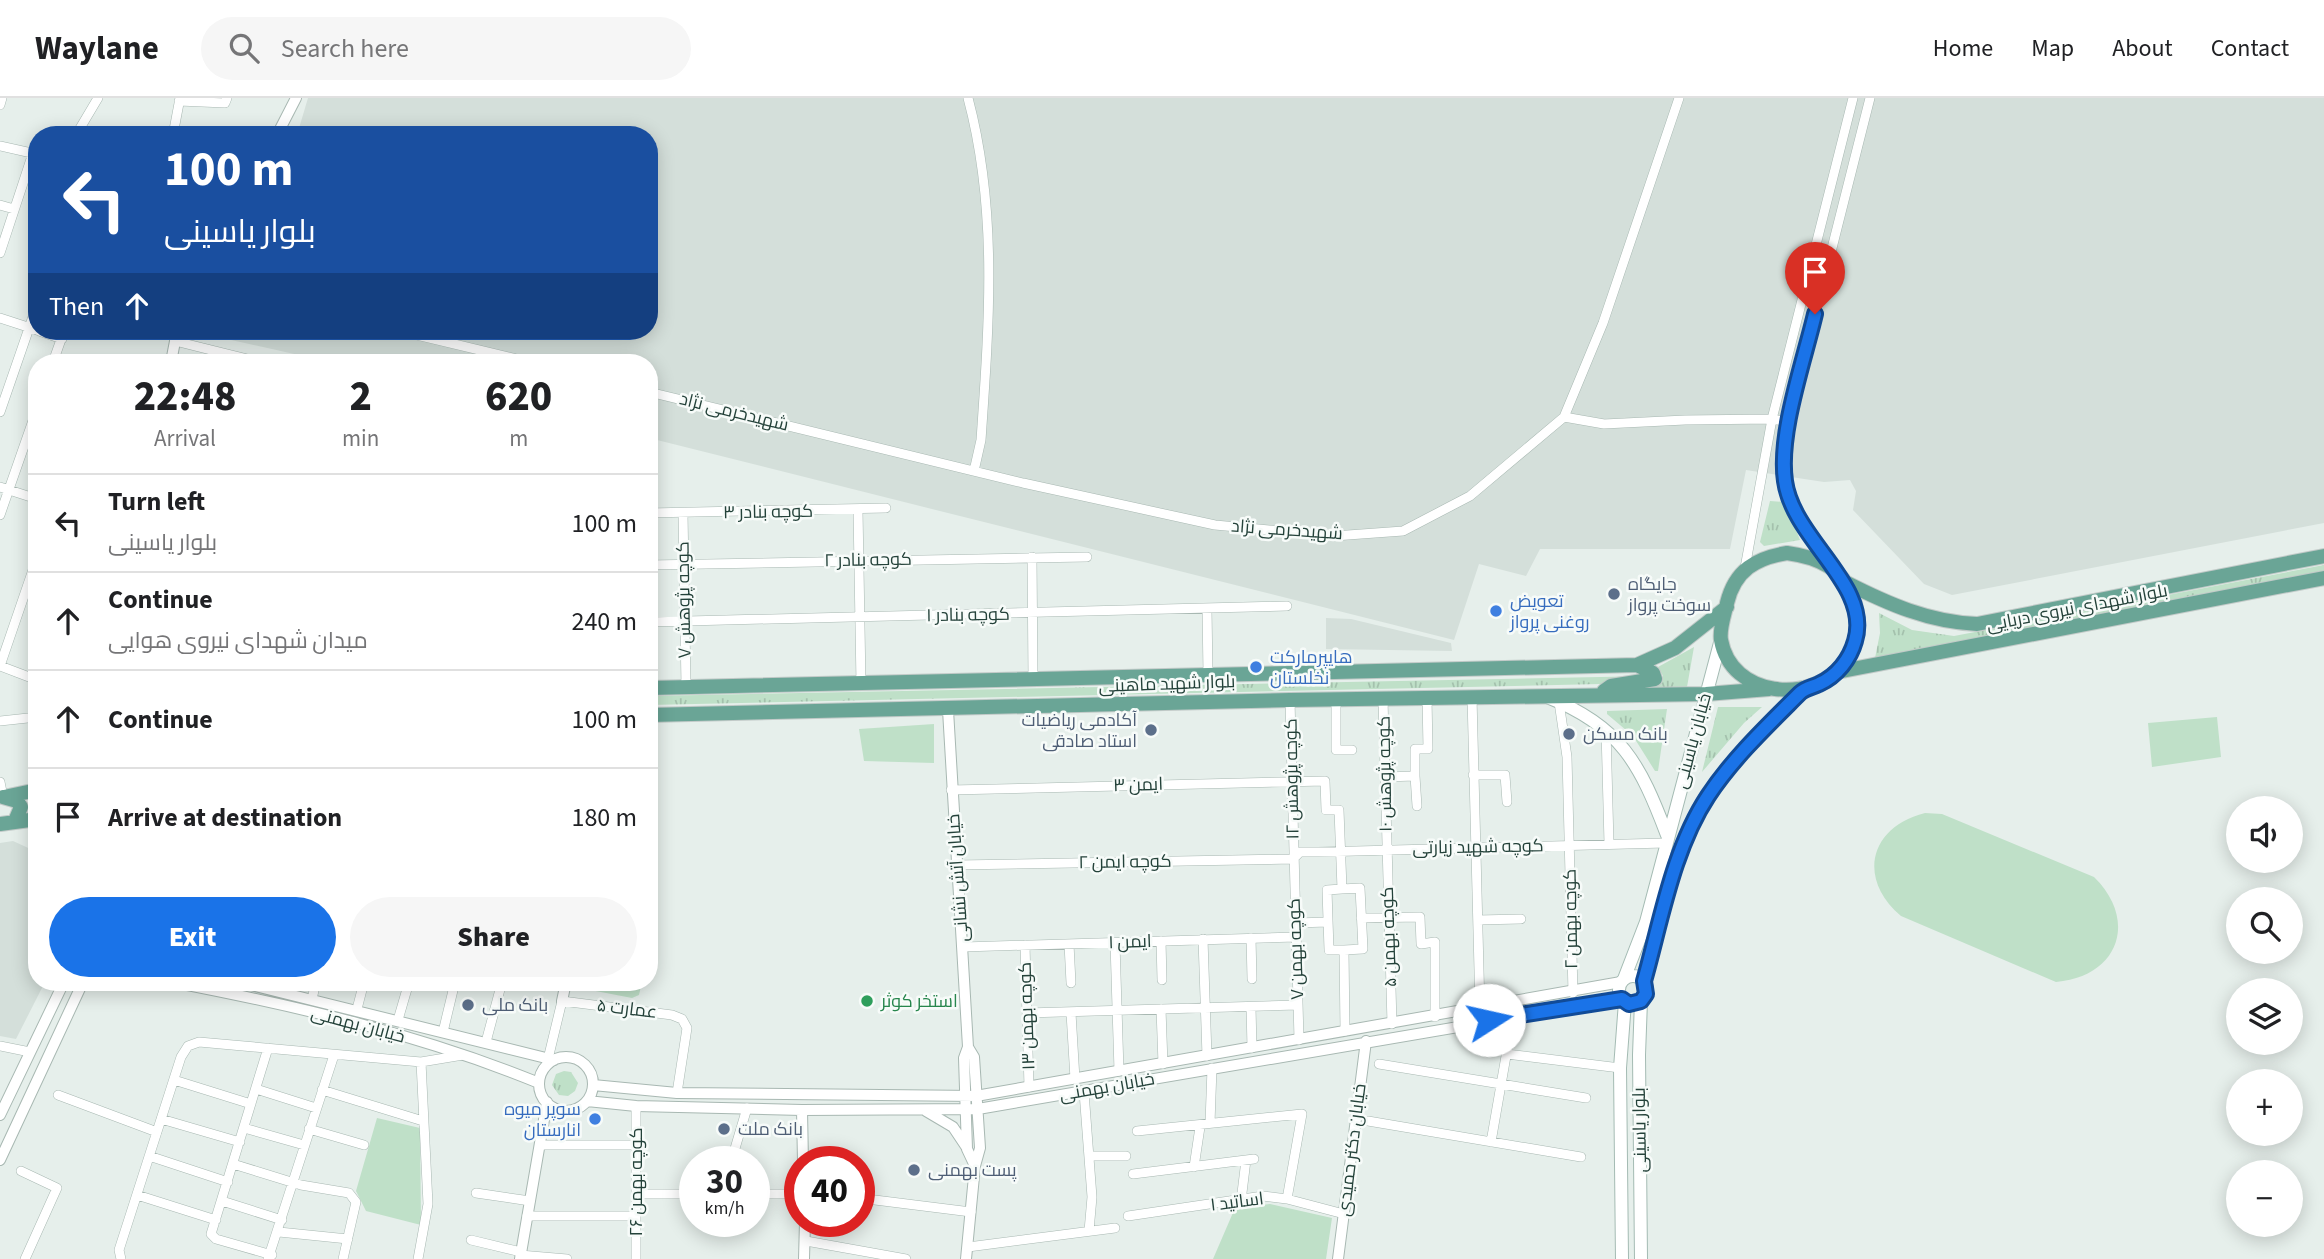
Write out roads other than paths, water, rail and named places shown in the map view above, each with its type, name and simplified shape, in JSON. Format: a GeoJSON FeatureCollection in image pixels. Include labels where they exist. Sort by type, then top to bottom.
{"type":"FeatureCollection","features":[{"type":"Feature","properties":{"kind":"main road"},"geometry":{"type":"LineString","coordinates":[[1787,553],[1810,556],[1830,567],[1845,582],[1854,600],[1857,629],[1849,657],[1837,673],[1821,684],[1802,690],[1769,689],[1747,678],[1730,661],[1721,639],[1733,585],[1745,568],[1765,557],[1787,553]]}},
{"type":"Feature","properties":{"kind":"main road","name":"بلوار شهدای نیروی دریایی"},"geometry":{"type":"LineString","coordinates":[[1845,582],[1915,614],[1948,623],[1977,624],[2324,556]]}},
{"type":"Feature","properties":{"kind":"main road","name":"بلوار شهدای نیروی دریایی"},"geometry":{"type":"LineString","coordinates":[[1837,673],[2324,578]]}},
{"type":"Feature","properties":{"kind":"main road","name":"بلوار شهید ماهینی"},"geometry":{"type":"LineString","coordinates":[[658,688],[1637,665],[1675,648],[1727,607]]}},
{"type":"Feature","properties":{"kind":"main road","name":"خیابان یاسینی"},"geometry":{"type":"LineString","coordinates":[[1666,839],[1721,639]]}},
{"type":"Feature","properties":{"kind":"main road"},"geometry":{"type":"LineString","coordinates":[[1597,695],[1611,686],[1656,679],[1653,673],[1637,665]]}},
{"type":"Feature","properties":{"kind":"main road","name":"بلوار شهید ماهینی"},"geometry":{"type":"LineString","coordinates":[[658,715],[948,710],[1290,699],[1553,699],[1769,689]]}},
{"type":"Feature","properties":{"kind":"main road"},"geometry":{"type":"LineString","coordinates":[[1553,699],[1619,740],[1648,786],[1666,839],[1646,922],[1618,991],[1624,1001],[1641,1001],[1647,989],[1644,981],[1679,858],[1707,797],[1736,759],[1802,690]]}},
{"type":"Feature","properties":{"kind":"main road"},"geometry":{"type":"LineString","coordinates":[[1,792],[28,790]]}},
{"type":"Feature","properties":{"kind":"main road"},"geometry":{"type":"LineString","coordinates":[[1,792],[17,801],[21,807],[15,821]]}},
{"type":"Feature","properties":{"kind":"main road"},"geometry":{"type":"LineString","coordinates":[[0,824],[28,820]]}},
{"type":"Feature","properties":{"kind":"main road"},"geometry":{"type":"LineString","coordinates":[[1622,981],[1636,976],[1644,981]]}},
{"type":"Feature","properties":{"kind":"main road","name":"بلوار یاسینی"},"geometry":{"type":"LineString","coordinates":[[1622,1259],[1620,1068],[1624,1001]]}},
{"type":"Feature","properties":{"kind":"main road","name":"بلوار یاسینی"},"geometry":{"type":"LineString","coordinates":[[1641,1001],[1641,1259]]}},
{"type":"Feature","properties":{"kind":"street"},"geometry":{"type":"LineString","coordinates":[[0,105],[2,98]]}},
{"type":"Feature","properties":{"kind":"street"},"geometry":{"type":"LineString","coordinates":[[81,126],[98,98]]}},
{"type":"Feature","properties":{"kind":"street"},"geometry":{"type":"LineString","coordinates":[[175,126],[180,100],[225,103],[227,98]]}},
{"type":"Feature","properties":{"kind":"street"},"geometry":{"type":"LineString","coordinates":[[281,126],[296,98]]}},
{"type":"Feature","properties":{"kind":"street"},"geometry":{"type":"LineString","coordinates":[[968,98],[978,134],[990,240],[981,440],[974,471]]}},
{"type":"Feature","properties":{"kind":"street","name":"شهیدخرمی نژاد"},"geometry":{"type":"LineString","coordinates":[[658,394],[974,471],[1215,525],[1334,536],[1403,531],[1469,496],[1564,417],[1603,324],[1679,98]]}},
{"type":"Feature","properties":{"kind":"street"},"geometry":{"type":"LineString","coordinates":[[1745,568],[1772,419],[1853,98]]}},
{"type":"Feature","properties":{"kind":"street"},"geometry":{"type":"LineString","coordinates":[[1830,567],[1788,497],[1784,478],[1788,422],[1870,98]]}},
{"type":"Feature","properties":{"kind":"street"},"geometry":{"type":"LineString","coordinates":[[0,146],[28,152]]}},
{"type":"Feature","properties":{"kind":"street"},"geometry":{"type":"LineString","coordinates":[[0,253],[28,172]]}},
{"type":"Feature","properties":{"kind":"street"},"geometry":{"type":"LineString","coordinates":[[0,205],[14,209]]}},
{"type":"Feature","properties":{"kind":"street"},"geometry":{"type":"LineString","coordinates":[[0,318],[28,327]]}},
{"type":"Feature","properties":{"kind":"street"},"geometry":{"type":"LineString","coordinates":[[0,412],[30,340]]}},
{"type":"Feature","properties":{"kind":"street"},"geometry":{"type":"LineString","coordinates":[[184,340],[214,354]]}},
{"type":"Feature","properties":{"kind":"street"},"geometry":{"type":"LineString","coordinates":[[437,340],[496,354]]}},
{"type":"Feature","properties":{"kind":"street"},"geometry":{"type":"LineString","coordinates":[[1564,417],[1604,424],[1772,419],[1788,422]]}},
{"type":"Feature","properties":{"kind":"street"},"geometry":{"type":"LineString","coordinates":[[0,515],[4,489],[28,431]]}},
{"type":"Feature","properties":{"kind":"street"},"geometry":{"type":"LineString","coordinates":[[4,489],[28,496]]}},
{"type":"Feature","properties":{"kind":"street","name":"کوچه بنادر ۳"},"geometry":{"type":"LineString","coordinates":[[658,513],[886,508]]}},
{"type":"Feature","properties":{"kind":"street"},"geometry":{"type":"LineString","coordinates":[[858,510],[861,684]]}},
{"type":"Feature","properties":{"kind":"street","name":"کوچه پژوهش ۷"},"geometry":{"type":"LineString","coordinates":[[683,513],[686,686]]}},
{"type":"Feature","properties":{"kind":"street"},"geometry":{"type":"LineString","coordinates":[[1032,557],[1033,679]]}},
{"type":"Feature","properties":{"kind":"street","name":"کوچه بنادر ۲"},"geometry":{"type":"LineString","coordinates":[[658,565],[1087,557]]}},
{"type":"Feature","properties":{"kind":"street"},"geometry":{"type":"LineString","coordinates":[[28,584],[0,666],[28,677]]}},
{"type":"Feature","properties":{"kind":"street","name":"کوچه بنادر ۱"},"geometry":{"type":"LineString","coordinates":[[658,621],[1287,606]]}},
{"type":"Feature","properties":{"kind":"street"},"geometry":{"type":"LineString","coordinates":[[1207,609],[1208,674]]}},
{"type":"Feature","properties":{"kind":"street"},"geometry":{"type":"LineString","coordinates":[[1472,697],[1480,1009]]}},
{"type":"Feature","properties":{"kind":"street"},"geometry":{"type":"LineString","coordinates":[[1417,806],[1415,749],[1428,749],[1427,698]]}},
{"type":"Feature","properties":{"kind":"street","name":"کوچه پژوهش ۱۲"},"geometry":{"type":"LineString","coordinates":[[1290,699],[1293,859]]}},
{"type":"Feature","properties":{"kind":"street"},"geometry":{"type":"LineString","coordinates":[[1336,699],[1336,750],[1352,750]]}},
{"type":"Feature","properties":{"kind":"street","name":"کوچه پژوهش ۱۰"},"geometry":{"type":"LineString","coordinates":[[1383,699],[1387,849]]}},
{"type":"Feature","properties":{"kind":"street","name":"کوچه بهمن ۲"},"geometry":{"type":"LineString","coordinates":[[1553,699],[1567,757],[1573,993]]}},
{"type":"Feature","properties":{"kind":"street","name":"خیابان آتش نشانی"},"geometry":{"type":"LineString","coordinates":[[948,710],[968,1047],[964,1058],[972,1109]]}},
{"type":"Feature","properties":{"kind":"street"},"geometry":{"type":"LineString","coordinates":[[0,721],[28,718]]}},
{"type":"Feature","properties":{"kind":"street"},"geometry":{"type":"LineString","coordinates":[[1606,730],[1609,844]]}},
{"type":"Feature","properties":{"kind":"street"},"geometry":{"type":"LineString","coordinates":[[1473,775],[1505,775],[1507,802]]}},
{"type":"Feature","properties":{"kind":"street"},"geometry":{"type":"LineString","coordinates":[[1385,777],[1415,776]]}},
{"type":"Feature","properties":{"kind":"street","name":"ایمن ۳"},"geometry":{"type":"LineString","coordinates":[[951,790],[1325,781],[1326,810],[1339,810],[1341,851]]}},
{"type":"Feature","properties":{"kind":"street","name":"کوچه شهید زیارتی"},"geometry":{"type":"LineString","coordinates":[[1293,859],[1300,852],[1476,845],[1609,844],[1666,839]]}},
{"type":"Feature","properties":{"kind":"street","name":"کوچه بهمن ۵"},"geometry":{"type":"LineString","coordinates":[[1387,849],[1392,1024]]}},
{"type":"Feature","properties":{"kind":"street"},"geometry":{"type":"LineString","coordinates":[[1341,851],[1342,889]]}},
{"type":"Feature","properties":{"kind":"street","name":"کوچه ایمن ۲"},"geometry":{"type":"LineString","coordinates":[[957,865],[1293,859]]}},
{"type":"Feature","properties":{"kind":"street","name":"کوچه بهمن ۷"},"geometry":{"type":"LineString","coordinates":[[1293,859],[1299,1040]]}},
{"type":"Feature","properties":{"kind":"street"},"geometry":{"type":"LineString","coordinates":[[1360,888],[1361,918],[1363,949],[1329,950],[1327,890],[1360,888]]}},
{"type":"Feature","properties":{"kind":"street"},"geometry":{"type":"LineString","coordinates":[[1361,918],[1420,917],[1421,944],[1435,942],[1435,1017]]}},
{"type":"Feature","properties":{"kind":"street"},"geometry":{"type":"LineString","coordinates":[[1478,920],[1521,919]]}},
{"type":"Feature","properties":{"kind":"street"},"geometry":{"type":"LineString","coordinates":[[1296,923],[1328,922]]}},
{"type":"Feature","properties":{"kind":"street","name":"ایمن ۱"},"geometry":{"type":"LineString","coordinates":[[963,947],[1296,937]]}},
{"type":"Feature","properties":{"kind":"street"},"geometry":{"type":"LineString","coordinates":[[1251,938],[1252,979]]}},
{"type":"Feature","properties":{"kind":"street"},"geometry":{"type":"LineString","coordinates":[[1203,939],[1207,1056]]}},
{"type":"Feature","properties":{"kind":"street"},"geometry":{"type":"LineString","coordinates":[[1161,941],[1162,980]]}},
{"type":"Feature","properties":{"kind":"street"},"geometry":{"type":"LineString","coordinates":[[1115,943],[1119,1071]]}},
{"type":"Feature","properties":{"kind":"street"},"geometry":{"type":"LineString","coordinates":[[1069,944],[1071,983]]}},
{"type":"Feature","properties":{"kind":"street","name":"کوچه بهمن ۱۳"},"geometry":{"type":"LineString","coordinates":[[1025,945],[1029,1087]]}},
{"type":"Feature","properties":{"kind":"street"},"geometry":{"type":"LineString","coordinates":[[1344,950],[1345,1031]]}},
{"type":"Feature","properties":{"kind":"street","name":"خیابان بهمنی"},"geometry":{"type":"LineString","coordinates":[[593,1085],[677,1093],[971,1096],[1573,993],[1622,981]]}},
{"type":"Feature","properties":{"kind":"street"},"geometry":{"type":"LineString","coordinates":[[0,1115],[4,1099],[60,991]]}},
{"type":"Feature","properties":{"kind":"street"},"geometry":{"type":"LineString","coordinates":[[0,1160],[79,991]]}},
{"type":"Feature","properties":{"kind":"street","name":"خیابان بهمنی"},"geometry":{"type":"LineString","coordinates":[[213,991],[351,1021],[463,1055],[539,1083]]}},
{"type":"Feature","properties":{"kind":"street","name":"خیابان بهمنی"},"geometry":{"type":"LineString","coordinates":[[289,991],[551,1060]]}},
{"type":"Feature","properties":{"kind":"street"},"geometry":{"type":"LineString","coordinates":[[312,999],[314,991]]}},
{"type":"Feature","properties":{"kind":"street"},"geometry":{"type":"LineString","coordinates":[[358,1009],[362,991]]}},
{"type":"Feature","properties":{"kind":"street"},"geometry":{"type":"LineString","coordinates":[[398,1020],[406,991]]}},
{"type":"Feature","properties":{"kind":"street"},"geometry":{"type":"LineString","coordinates":[[443,1032],[453,991]]}},
{"type":"Feature","properties":{"kind":"street"},"geometry":{"type":"LineString","coordinates":[[486,1042],[500,991]]}},
{"type":"Feature","properties":{"kind":"street"},"geometry":{"type":"LineString","coordinates":[[520,1255],[547,1102],[539,1083],[542,1072],[551,1060],[554,1032],[564,991]]}},
{"type":"Feature","properties":{"kind":"street","name":"عمارت ۵"},"geometry":{"type":"LineString","coordinates":[[562,1001],[672,1015],[681,1019],[687,1028],[677,1093]]}},
{"type":"Feature","properties":{"kind":"street","name":"خیابان بهمنی"},"geometry":{"type":"LineString","coordinates":[[587,1101],[636,1106],[802,1110],[972,1109],[1084,1092],[1513,1016],[1624,1001]]}},
{"type":"Feature","properties":{"kind":"street"},"geometry":{"type":"LineString","coordinates":[[1027,1013],[1298,1004]]}},
{"type":"Feature","properties":{"kind":"street"},"geometry":{"type":"LineString","coordinates":[[1251,1007],[1252,1048]]}},
{"type":"Feature","properties":{"kind":"street"},"geometry":{"type":"LineString","coordinates":[[1161,1009],[1163,1063]]}},
{"type":"Feature","properties":{"kind":"street"},"geometry":{"type":"LineString","coordinates":[[1071,1013],[1076,1079]]}},
{"type":"Feature","properties":{"kind":"street"},"geometry":{"type":"LineString","coordinates":[[1491,1142],[1513,1016]]}},
{"type":"Feature","properties":{"kind":"street","name":"خیابان دکتر حمیدی"},"geometry":{"type":"LineString","coordinates":[[1338,1259],[1366,1041]]}},
{"type":"Feature","properties":{"kind":"street"},"geometry":{"type":"LineString","coordinates":[[121,1259],[120,1250],[149,1156],[188,1046],[199,1042],[421,1062],[463,1055]]}},
{"type":"Feature","properties":{"kind":"street"},"geometry":{"type":"LineString","coordinates":[[0,1045],[30,1052]]}},
{"type":"Feature","properties":{"kind":"street"},"geometry":{"type":"LineString","coordinates":[[268,1048],[211,1234],[216,1239],[270,1257],[334,1055]]}},
{"type":"Feature","properties":{"kind":"street"},"geometry":{"type":"LineString","coordinates":[[1507,1054],[1620,1068]]}},
{"type":"Feature","properties":{"kind":"street"},"geometry":{"type":"LineString","coordinates":[[547,1102],[567,1111],[587,1101],[593,1085],[584,1064],[569,1058],[551,1060]]}},
{"type":"Feature","properties":{"kind":"street"},"geometry":{"type":"LineString","coordinates":[[418,1259],[428,1204],[421,1062]]}},
{"type":"Feature","properties":{"kind":"street"},"geometry":{"type":"LineString","coordinates":[[1379,1064],[1586,1097]]}},
{"type":"Feature","properties":{"kind":"street"},"geometry":{"type":"LineString","coordinates":[[1210,1123],[1212,1068]]}},
{"type":"Feature","properties":{"kind":"street"},"geometry":{"type":"LineString","coordinates":[[174,1080],[251,1104]]}},
{"type":"Feature","properties":{"kind":"street"},"geometry":{"type":"LineString","coordinates":[[256,1089],[316,1108]]}},
{"type":"Feature","properties":{"kind":"street"},"geometry":{"type":"LineString","coordinates":[[322,1090],[423,1121]]}},
{"type":"Feature","properties":{"kind":"street"},"geometry":{"type":"LineString","coordinates":[[1084,1092],[1092,1197],[1089,1231]]}},
{"type":"Feature","properties":{"kind":"street"},"geometry":{"type":"LineString","coordinates":[[58,1095],[157,1132]]}},
{"type":"Feature","properties":{"kind":"street","name":"کوچه بهمن ۲۶"},"geometry":{"type":"LineString","coordinates":[[636,1106],[636,1259]]}},
{"type":"Feature","properties":{"kind":"street"},"geometry":{"type":"LineString","coordinates":[[736,1146],[747,1108]]}},
{"type":"Feature","properties":{"kind":"street"},"geometry":{"type":"LineString","coordinates":[[967,1149],[972,1109]]}},
{"type":"Feature","properties":{"kind":"street"},"geometry":{"type":"LineString","coordinates":[[972,1109],[979,1148],[967,1253],[1115,1228]]}},
{"type":"Feature","properties":{"kind":"street"},"geometry":{"type":"LineString","coordinates":[[802,1110],[803,1146]]}},
{"type":"Feature","properties":{"kind":"street"},"geometry":{"type":"LineString","coordinates":[[923,1110],[953,1128],[975,1166]]}},
{"type":"Feature","properties":{"kind":"street"},"geometry":{"type":"LineString","coordinates":[[1137,1131],[1200,1127],[1210,1123],[1302,1114],[1287,1199]]}},
{"type":"Feature","properties":{"kind":"street"},"geometry":{"type":"LineString","coordinates":[[161,1119],[240,1142]]}},
{"type":"Feature","properties":{"kind":"street"},"geometry":{"type":"LineString","coordinates":[[1368,1121],[1581,1157]]}},
{"type":"Feature","properties":{"kind":"street"},"geometry":{"type":"LineString","coordinates":[[1194,1167],[1200,1127]]}},
{"type":"Feature","properties":{"kind":"street"},"geometry":{"type":"LineString","coordinates":[[244,1128],[304,1145]]}},
{"type":"Feature","properties":{"kind":"street"},"geometry":{"type":"LineString","coordinates":[[309,1129],[364,1145]]}},
{"type":"Feature","properties":{"kind":"street"},"geometry":{"type":"LineString","coordinates":[[540,1145],[636,1145]]}},
{"type":"Feature","properties":{"kind":"street"},"geometry":{"type":"LineString","coordinates":[[149,1156],[228,1182]]}},
{"type":"Feature","properties":{"kind":"street"},"geometry":{"type":"LineString","coordinates":[[1090,1156],[1126,1156]]}},
{"type":"Feature","properties":{"kind":"street"},"geometry":{"type":"LineString","coordinates":[[1133,1174],[1250,1159],[1241,1201]]}},
{"type":"Feature","properties":{"kind":"street"},"geometry":{"type":"LineString","coordinates":[[233,1164],[294,1182],[349,1193],[356,1202],[343,1259]]}},
{"type":"Feature","properties":{"kind":"street"},"geometry":{"type":"LineString","coordinates":[[21,1171],[57,1188],[25,1259]]}},
{"type":"Feature","properties":{"kind":"street"},"geometry":{"type":"LineString","coordinates":[[476,1193],[530,1201]]}},
{"type":"Feature","properties":{"kind":"street"},"geometry":{"type":"LineString","coordinates":[[636,1194],[679,1194]]}},
{"type":"Feature","properties":{"kind":"street"},"geometry":{"type":"LineString","coordinates":[[137,1195],[216,1220]]}},
{"type":"Feature","properties":{"kind":"street","name":"اساتید ۱"},"geometry":{"type":"LineString","coordinates":[[1128,1216],[1264,1196],[1287,1199],[1344,1214]]}},
{"type":"Feature","properties":{"kind":"street"},"geometry":{"type":"LineString","coordinates":[[875,1200],[971,1212]]}},
{"type":"Feature","properties":{"kind":"street"},"geometry":{"type":"LineString","coordinates":[[222,1201],[282,1220]]}},
{"type":"Feature","properties":{"kind":"street"},"geometry":{"type":"LineString","coordinates":[[527,1216],[635,1216]]}},
{"type":"Feature","properties":{"kind":"street"},"geometry":{"type":"LineString","coordinates":[[279,1232],[348,1240]]}},
{"type":"Feature","properties":{"kind":"street"},"geometry":{"type":"LineString","coordinates":[[804,1259],[806,1237]]}},
{"type":"Feature","properties":{"kind":"street"},"geometry":{"type":"LineString","coordinates":[[471,1240],[520,1255],[567,1259]]}},
{"type":"Feature","properties":{"kind":"street"},"geometry":{"type":"LineString","coordinates":[[806,1241],[906,1259]]}},
{"type":"Feature","properties":{"kind":"place","name":"جایگاه سوخت پرواز"},"geometry":{"type":"Point","coordinates":[1614,594]}},
{"type":"Feature","properties":{"kind":"place","name":"تعویض روغنی پرواز"},"geometry":{"type":"Point","coordinates":[1496,611]}},
{"type":"Feature","properties":{"kind":"place","name":"هایپرمارکت نخلستان"},"geometry":{"type":"Point","coordinates":[1256,667]}},
{"type":"Feature","properties":{"kind":"place","name":"آکادمی ریاضیات استاد صادقی"},"geometry":{"type":"Point","coordinates":[1151,730]}},
{"type":"Feature","properties":{"kind":"place","name":"بانک مسکن"},"geometry":{"type":"Point","coordinates":[1569,734]}},
{"type":"Feature","properties":{"kind":"place","name":"استخر کوثر"},"geometry":{"type":"Point","coordinates":[867,1001]}},
{"type":"Feature","properties":{"kind":"place","name":"بانک ملی"},"geometry":{"type":"Point","coordinates":[468,1005]}},
{"type":"Feature","properties":{"kind":"place","name":"سوپر میوه انارستان"},"geometry":{"type":"Point","coordinates":[595,1119]}},
{"type":"Feature","properties":{"kind":"place","name":"بانک ملت"},"geometry":{"type":"Point","coordinates":[724,1129]}},
{"type":"Feature","properties":{"kind":"place","name":"پست بهمنی"},"geometry":{"type":"Point","coordinates":[914,1170]}}]}
